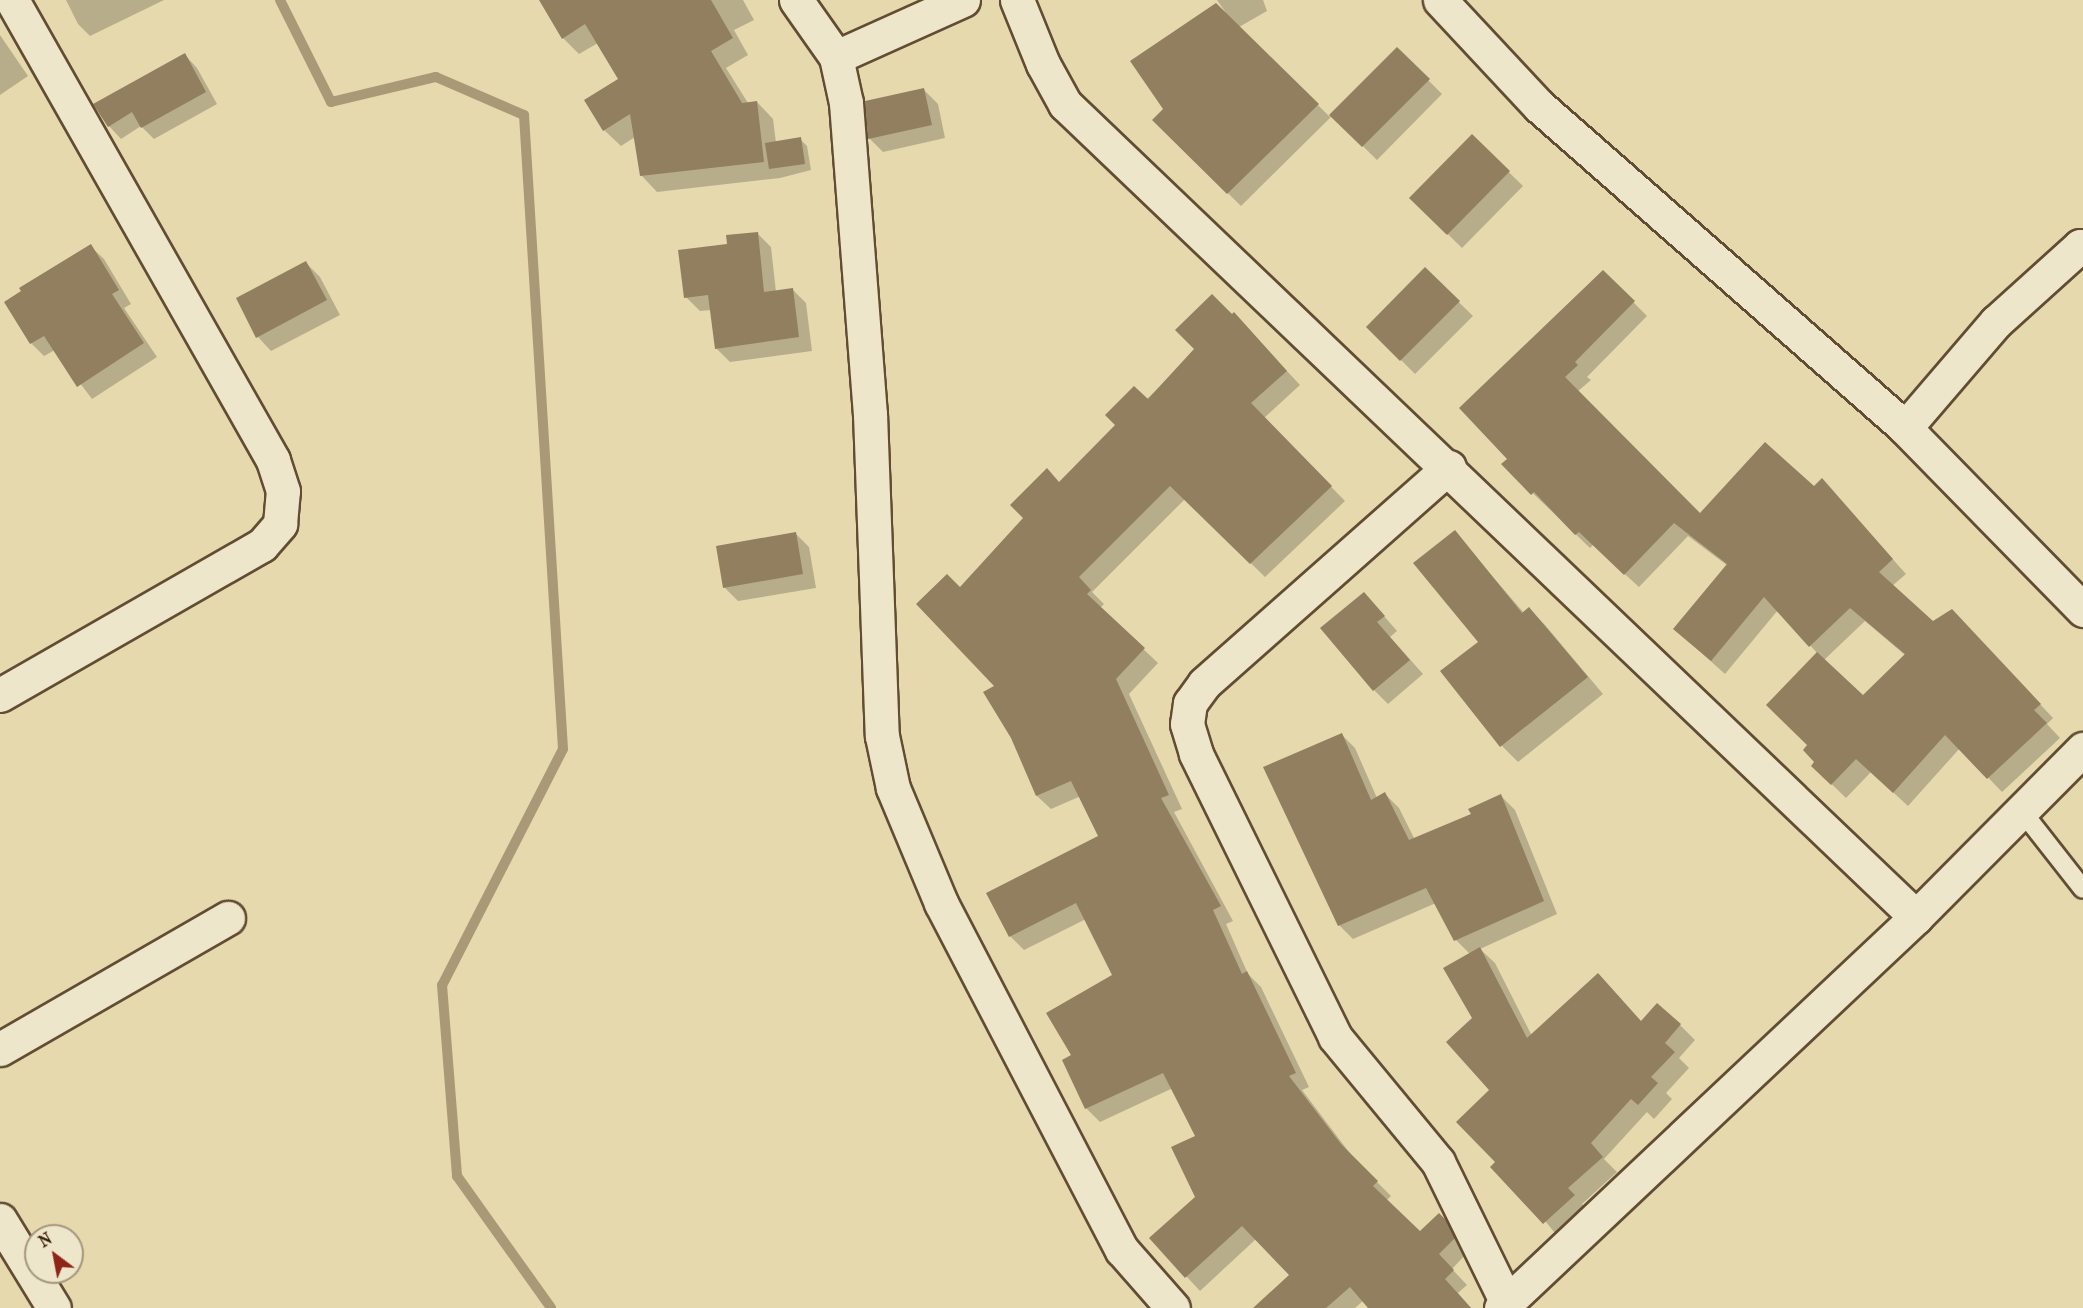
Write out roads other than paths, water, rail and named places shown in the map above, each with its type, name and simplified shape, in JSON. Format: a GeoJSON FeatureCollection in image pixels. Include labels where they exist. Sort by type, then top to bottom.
{"type":"FeatureCollection","features":[{"type":"Feature","properties":{"kind":"street"},"geometry":{"type":"LineString","coordinates":[[0,694],[262,545],[280,524],[283,491],[273,460],[12,0]]}},
{"type":"Feature","properties":{"kind":"street"},"geometry":{"type":"LineString","coordinates":[[796,0],[836,57],[846,103],[870,414],[882,736],[893,788],[941,903],[1122,1250],[1173,1308]]}},
{"type":"Feature","properties":{"kind":"street"},"geometry":{"type":"LineString","coordinates":[[836,57],[963,0]]}},
{"type":"Feature","properties":{"kind":"street"},"geometry":{"type":"LineString","coordinates":[[1017,0],[1043,64],[1065,104],[1449,467],[1916,917]]}},
{"type":"Feature","properties":{"kind":"street"},"geometry":{"type":"LineString","coordinates":[[1440,0],[1539,106],[1905,428],[2083,610]]}},
{"type":"Feature","properties":{"kind":"street"},"geometry":{"type":"LineString","coordinates":[[1905,428],[1996,322],[2082,246]]}},
{"type":"Feature","properties":{"kind":"street"},"geometry":{"type":"LineString","coordinates":[[1449,467],[1204,684],[1190,704],[1186,724],[1196,754],[1335,1037],[1438,1162],[1503,1305],[1916,917],[2083,749]]}},
{"type":"Feature","properties":{"kind":"street"},"geometry":{"type":"LineString","coordinates":[[0,1049],[228,918]]}},
{"type":"Feature","properties":{"kind":"street"},"geometry":{"type":"LineString","coordinates":[[0,1220],[54,1308]]}},
{"type":"Feature","properties":{"kind":"lane"},"geometry":{"type":"LineString","coordinates":[[2021,810],[2083,889]]}},
{"type":"Feature","properties":{"kind":"waterway"},"geometry":{"type":"LineString","coordinates":[[280,0],[331,102],[436,77],[524,115],[563,749],[442,985],[457,1176],[551,1308]]}}]}
